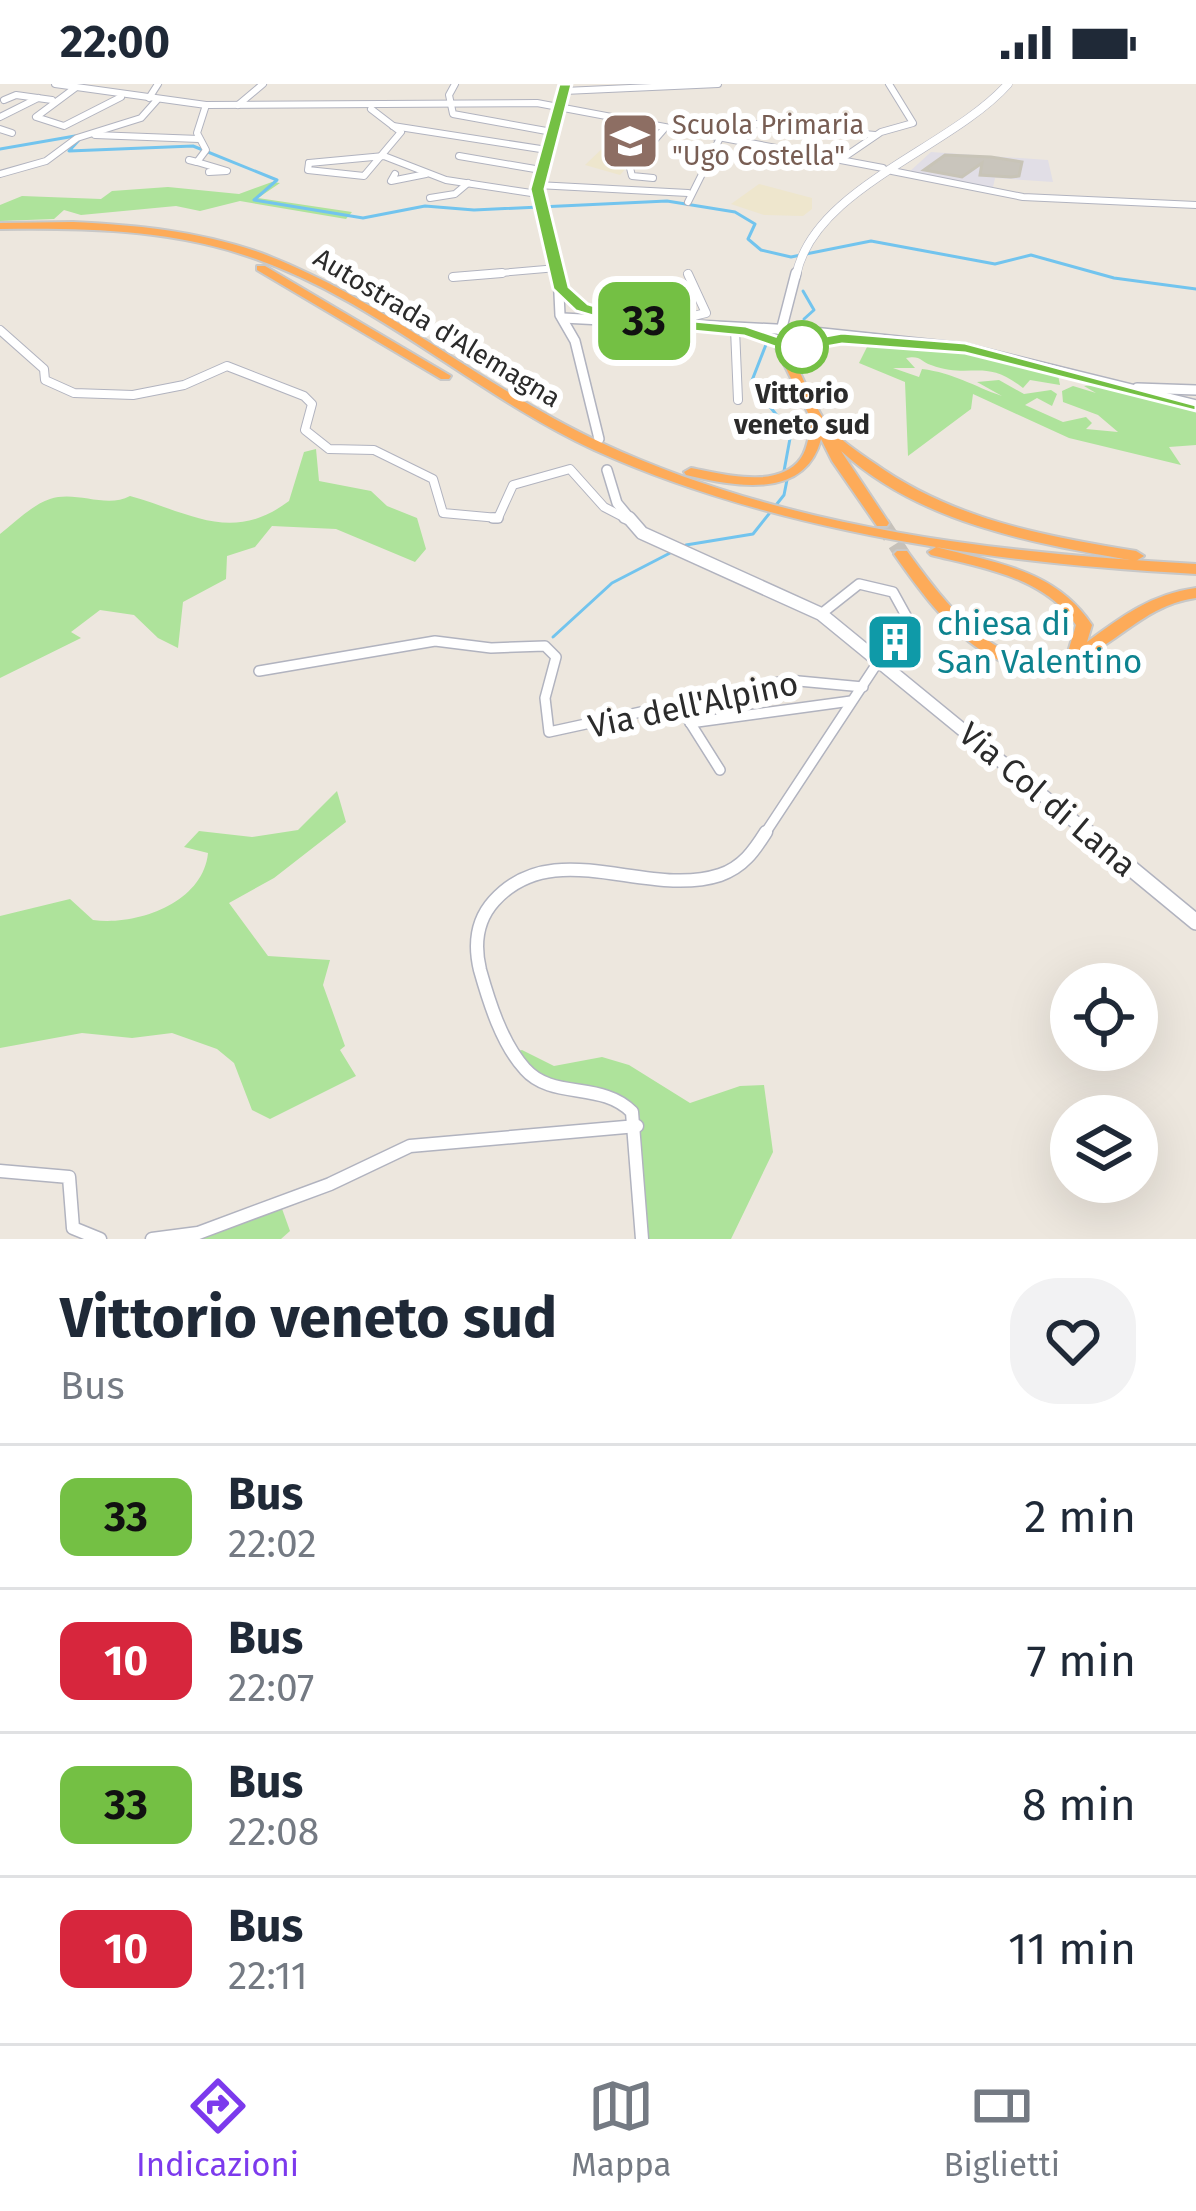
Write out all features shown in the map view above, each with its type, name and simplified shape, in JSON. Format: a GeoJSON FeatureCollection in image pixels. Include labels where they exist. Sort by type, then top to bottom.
{"type":"FeatureCollection","features":[{"type":"Feature","properties":{"kind":"highway","name":"Autostrada d'Alemagna"},"geometry":{"type":"LineString","coordinates":[[0,230],[135,229],[262,257],[362,308],[506,401],[736,497],[927,542],[1059,560],[1196,566]]}},
{"type":"Feature","properties":{"kind":"highway","name":"Autostrada d'Alemagna"},"geometry":{"type":"LineString","coordinates":[[0,230],[129,237],[249,264],[295,284],[495,407],[595,456],[731,505],[926,550],[1082,571],[1196,578]]}},
{"type":"Feature","properties":{"kind":"highway"},"geometry":{"type":"LineString","coordinates":[[779,338],[798,352],[818,423],[882,523]]}},
{"type":"Feature","properties":{"kind":"highway"},"geometry":{"type":"LineString","coordinates":[[601,444],[710,476],[760,479],[787,474],[806,462],[818,423]]}},
{"type":"Feature","properties":{"kind":"highway"},"geometry":{"type":"LineString","coordinates":[[818,423],[888,484],[963,518],[1060,544],[1196,566]]}},
{"type":"Feature","properties":{"kind":"highway"},"geometry":{"type":"LineString","coordinates":[[926,550],[1007,573],[1064,599],[1084,625],[1075,656]]}},
{"type":"Feature","properties":{"kind":"highway"},"geometry":{"type":"LineString","coordinates":[[902,554],[944,614],[976,644],[1029,662],[1075,656],[1144,606],[1196,593]]}},
{"type":"Feature","properties":{"kind":"main road"},"geometry":{"type":"LineString","coordinates":[[779,338],[790,314],[800,256],[836,210],[887,170],[984,109],[1008,84]]}},
{"type":"Feature","properties":{"kind":"main road"},"geometry":{"type":"LineString","coordinates":[[565,88],[541,170],[539,195],[562,289],[562,315],[573,334],[601,444]]}},
{"type":"Feature","properties":{"kind":"main road"},"geometry":{"type":"LineString","coordinates":[[562,289],[583,314]]}},
{"type":"Feature","properties":{"kind":"main road"},"geometry":{"type":"LineString","coordinates":[[573,334],[583,314]]}},
{"type":"Feature","properties":{"kind":"main road"},"geometry":{"type":"LineString","coordinates":[[790,314],[810,340],[798,352]]}},
{"type":"Feature","properties":{"kind":"main road"},"geometry":{"type":"LineString","coordinates":[[562,315],[735,329],[779,338],[802,332],[965,348],[1196,405]]}},
{"type":"Feature","properties":{"kind":"main road"},"geometry":{"type":"LineString","coordinates":[[798,352],[842,338]]}},
{"type":"Feature","properties":{"kind":"main road"},"geometry":{"type":"LineString","coordinates":[[1112,387],[1196,390]]}},
{"type":"Feature","properties":{"kind":"main road"},"geometry":{"type":"LineString","coordinates":[[608,470],[629,520]]}},
{"type":"Feature","properties":{"kind":"main road","name":"Via Col di Lana"},"geometry":{"type":"LineString","coordinates":[[629,520],[663,546],[821,614],[1196,922]]}},
{"type":"Feature","properties":{"kind":"street"},"geometry":{"type":"LineString","coordinates":[[56,84],[80,85],[121,97],[206,105],[560,106],[664,129],[842,158],[1010,195],[1196,205]]}},
{"type":"Feature","properties":{"kind":"street"},"geometry":{"type":"LineString","coordinates":[[0,174],[54,158],[84,136],[141,118],[158,84]]}},
{"type":"Feature","properties":{"kind":"street"},"geometry":{"type":"LineString","coordinates":[[238,105],[263,84]]}},
{"type":"Feature","properties":{"kind":"street"},"geometry":{"type":"LineString","coordinates":[[455,84],[454,115],[552,133]]}},
{"type":"Feature","properties":{"kind":"street"},"geometry":{"type":"LineString","coordinates":[[565,88],[718,84]]}},
{"type":"Feature","properties":{"kind":"street"},"geometry":{"type":"LineString","coordinates":[[842,158],[875,135],[913,124],[889,84]]}},
{"type":"Feature","properties":{"kind":"street"},"geometry":{"type":"LineString","coordinates":[[80,85],[36,115],[64,126],[121,97]]}},
{"type":"Feature","properties":{"kind":"street"},"geometry":{"type":"LineString","coordinates":[[4,100],[16,95],[52,100]]}},
{"type":"Feature","properties":{"kind":"street"},"geometry":{"type":"LineString","coordinates":[[0,117],[38,98]]}},
{"type":"Feature","properties":{"kind":"street"},"geometry":{"type":"LineString","coordinates":[[206,105],[199,140],[204,152],[193,161],[226,171],[209,172]]}},
{"type":"Feature","properties":{"kind":"street"},"geometry":{"type":"LineString","coordinates":[[366,108],[400,132],[384,156],[364,176],[308,170],[309,163],[384,156],[426,174],[539,195],[688,197],[735,122],[795,131]]}},
{"type":"Feature","properties":{"kind":"street"},"geometry":{"type":"LineString","coordinates":[[393,126],[547,150]]}},
{"type":"Feature","properties":{"kind":"street"},"geometry":{"type":"LineString","coordinates":[[0,129],[12,133]]}},
{"type":"Feature","properties":{"kind":"street"},"geometry":{"type":"LineString","coordinates":[[653,178],[632,176],[630,168],[664,129]]}},
{"type":"Feature","properties":{"kind":"street"},"geometry":{"type":"LineString","coordinates":[[761,132],[875,135]]}},
{"type":"Feature","properties":{"kind":"street"},"geometry":{"type":"LineString","coordinates":[[84,136],[199,140]]}},
{"type":"Feature","properties":{"kind":"street"},"geometry":{"type":"LineString","coordinates":[[459,156],[541,170]]}},
{"type":"Feature","properties":{"kind":"street"},"geometry":{"type":"LineString","coordinates":[[395,174],[391,181],[426,174]]}},
{"type":"Feature","properties":{"kind":"street"},"geometry":{"type":"LineString","coordinates":[[430,199],[454,194],[468,183]]}},
{"type":"Feature","properties":{"kind":"street"},"geometry":{"type":"LineString","coordinates":[[454,277],[557,268]]}},
{"type":"Feature","properties":{"kind":"street"},"geometry":{"type":"LineString","coordinates":[[682,324],[689,316],[706,314],[688,274]]}},
{"type":"Feature","properties":{"kind":"street"},"geometry":{"type":"LineString","coordinates":[[735,329],[738,400]]}},
{"type":"Feature","properties":{"kind":"street"},"geometry":{"type":"LineString","coordinates":[[0,330],[13,335],[21,353],[44,368],[46,380],[59,388],[134,396],[191,383],[227,365],[304,396],[311,404],[305,430],[323,447],[374,450],[433,479],[442,513],[494,520],[502,514],[513,485],[570,469],[604,507],[629,520]]}},
{"type":"Feature","properties":{"kind":"street"},"geometry":{"type":"LineString","coordinates":[[642,1239],[637,1126],[628,1106],[615,1095],[540,1079],[519,1063],[476,954],[487,911],[506,887],[537,871],[701,879],[734,870],[757,850],[880,660],[898,650],[909,623],[893,592],[852,586],[821,614]]}},
{"type":"Feature","properties":{"kind":"street","name":"Via dell'Alpino"},"geometry":{"type":"LineString","coordinates":[[259,671],[435,641],[491,648],[545,646],[556,657],[544,698],[547,731],[601,726],[782,681],[863,687]]}},
{"type":"Feature","properties":{"kind":"street"},"geometry":{"type":"LineString","coordinates":[[690,723],[852,701]]}},
{"type":"Feature","properties":{"kind":"street"},"geometry":{"type":"LineString","coordinates":[[679,705],[720,770]]}},
{"type":"Feature","properties":{"kind":"street"},"geometry":{"type":"LineString","coordinates":[[152,1239],[199,1233],[330,1184],[410,1146],[637,1126]]}},
{"type":"Feature","properties":{"kind":"street"},"geometry":{"type":"LineString","coordinates":[[0,1171],[44,1179],[69,1177],[74,1228],[100,1239]]}},
{"type":"Feature","properties":{"kind":"shaded area","name":"Scuola Primaria \"Ugo Costella\""},"geometry":{"type":"Polygon","coordinates":[[[627,125],[659,130],[620,175],[585,165],[627,125]]]}},
{"type":"Feature","properties":{"kind":"shaded area"},"geometry":{"type":"Polygon","coordinates":[[[931,152],[1048,160],[1053,182],[995,178],[992,192],[908,173],[931,152]]]}},
{"type":"Feature","properties":{"kind":"shaded area"},"geometry":{"type":"Polygon","coordinates":[[[759,184],[812,198],[812,209],[803,216],[764,215],[731,204],[759,184]]]}},
{"type":"Feature","properties":{"kind":"green space"},"geometry":{"type":"Polygon","coordinates":[[[280,183],[258,198],[352,212],[346,219],[240,201],[200,211],[176,206],[81,215],[64,210],[54,219],[0,221],[0,205],[22,196],[101,199],[112,191],[168,187],[239,194],[280,183]]]}},
{"type":"Feature","properties":{"kind":"green space"},"geometry":{"type":"Polygon","coordinates":[[[870,341],[964,350],[1058,375],[1060,385],[1030,380],[1023,388],[998,373],[945,369],[915,357],[906,358],[915,368],[893,368],[919,377],[922,369],[944,374],[1002,396],[977,382],[999,380],[1024,394],[1051,390],[1057,394],[1052,406],[1037,398],[1025,405],[1063,422],[1086,417],[1092,423],[1086,429],[1118,432],[1098,415],[1063,402],[1062,391],[1073,386],[1096,393],[1084,386],[1094,385],[1196,409],[1196,445],[1169,447],[1181,465],[1069,438],[973,394],[971,409],[908,456],[905,382],[859,363],[870,341]]]}},
{"type":"Feature","properties":{"kind":"green space"},"geometry":{"type":"Polygon","coordinates":[[[316,449],[319,481],[371,491],[387,506],[417,518],[426,549],[415,562],[336,529],[272,526],[255,547],[227,556],[226,579],[183,602],[178,648],[158,638],[134,615],[100,610],[71,632],[81,638],[0,678],[0,534],[30,510],[60,497],[111,501],[130,496],[211,521],[249,521],[289,501],[304,452],[316,449]]]}},
{"type":"Feature","properties":{"kind":"green space"},"geometry":{"type":"Polygon","coordinates":[[[337,791],[346,822],[274,878],[229,903],[268,956],[330,960],[323,985],[345,1046],[340,1050],[356,1076],[270,1119],[252,1110],[234,1063],[217,1049],[172,1033],[132,1038],[82,1033],[0,1048],[0,916],[70,899],[93,920],[147,915],[181,898],[194,885],[208,853],[184,847],[199,831],[252,837],[298,830],[337,791]]]}},
{"type":"Feature","properties":{"kind":"green space"},"geometry":{"type":"Polygon","coordinates":[[[522,1050],[554,1066],[602,1057],[629,1065],[690,1103],[740,1086],[764,1085],[773,1152],[731,1239],[640,1239],[626,1104],[608,1090],[542,1077],[513,1052],[522,1050]]]}},
{"type":"Feature","properties":{"kind":"green space"},"geometry":{"type":"Polygon","coordinates":[[[281,1206],[290,1231],[281,1239],[149,1239],[281,1206]]]}},
{"type":"Feature","properties":{"kind":"building"},"geometry":{"type":"Polygon","coordinates":[[[945,155],[1022,162],[1019,176],[1011,177],[980,175],[982,163],[962,177],[924,170],[945,155]]]}},
{"type":"Feature","properties":{"kind":"waterway"},"geometry":{"type":"LineString","coordinates":[[0,149],[75,136]]}},
{"type":"Feature","properties":{"kind":"waterway"},"geometry":{"type":"LineString","coordinates":[[79,140],[69,151],[193,146],[277,180],[254,200],[363,218],[425,206],[474,210],[667,201],[735,212],[755,224],[748,239],[761,250],[791,257],[871,241],[995,264],[1031,255],[1114,278],[1196,289]]}},
{"type":"Feature","properties":{"kind":"waterway"},"geometry":{"type":"LineString","coordinates":[[803,291],[814,310],[804,319]]}},
{"type":"Feature","properties":{"kind":"waterway"},"geometry":{"type":"LineString","coordinates":[[767,342],[751,383],[791,433],[784,471]]}},
{"type":"Feature","properties":{"kind":"waterway"},"geometry":{"type":"LineString","coordinates":[[686,545],[753,534],[784,495],[787,480]]}},
{"type":"Feature","properties":{"kind":"waterway"},"geometry":{"type":"LineString","coordinates":[[553,637],[612,583],[672,552]]}},
{"type":"Feature","properties":{"kind":"tunnel"},"geometry":{"type":"LineString","coordinates":[[882,523],[902,554]]}},
{"type":"Feature","properties":{"kind":"bus line","name":"33"},"geometry":{"type":"LineString","coordinates":[[565,84],[537,189],[562,289],[582,308],[620,319],[746,331],[792,348],[842,338],[965,348],[1196,405]]}},
{"type":"Feature","properties":{"kind":"place","name":"Scuola Primaria \"Ugo Costella\""},"geometry":{"type":"Point","coordinates":[630,141]}},
{"type":"Feature","properties":{"kind":"place","name":"Vittorio veneto sud"},"geometry":{"type":"Point","coordinates":[802,347]}},
{"type":"Feature","properties":{"kind":"place","name":"chiesa di San Valentino"},"geometry":{"type":"Point","coordinates":[895,642]}}]}
